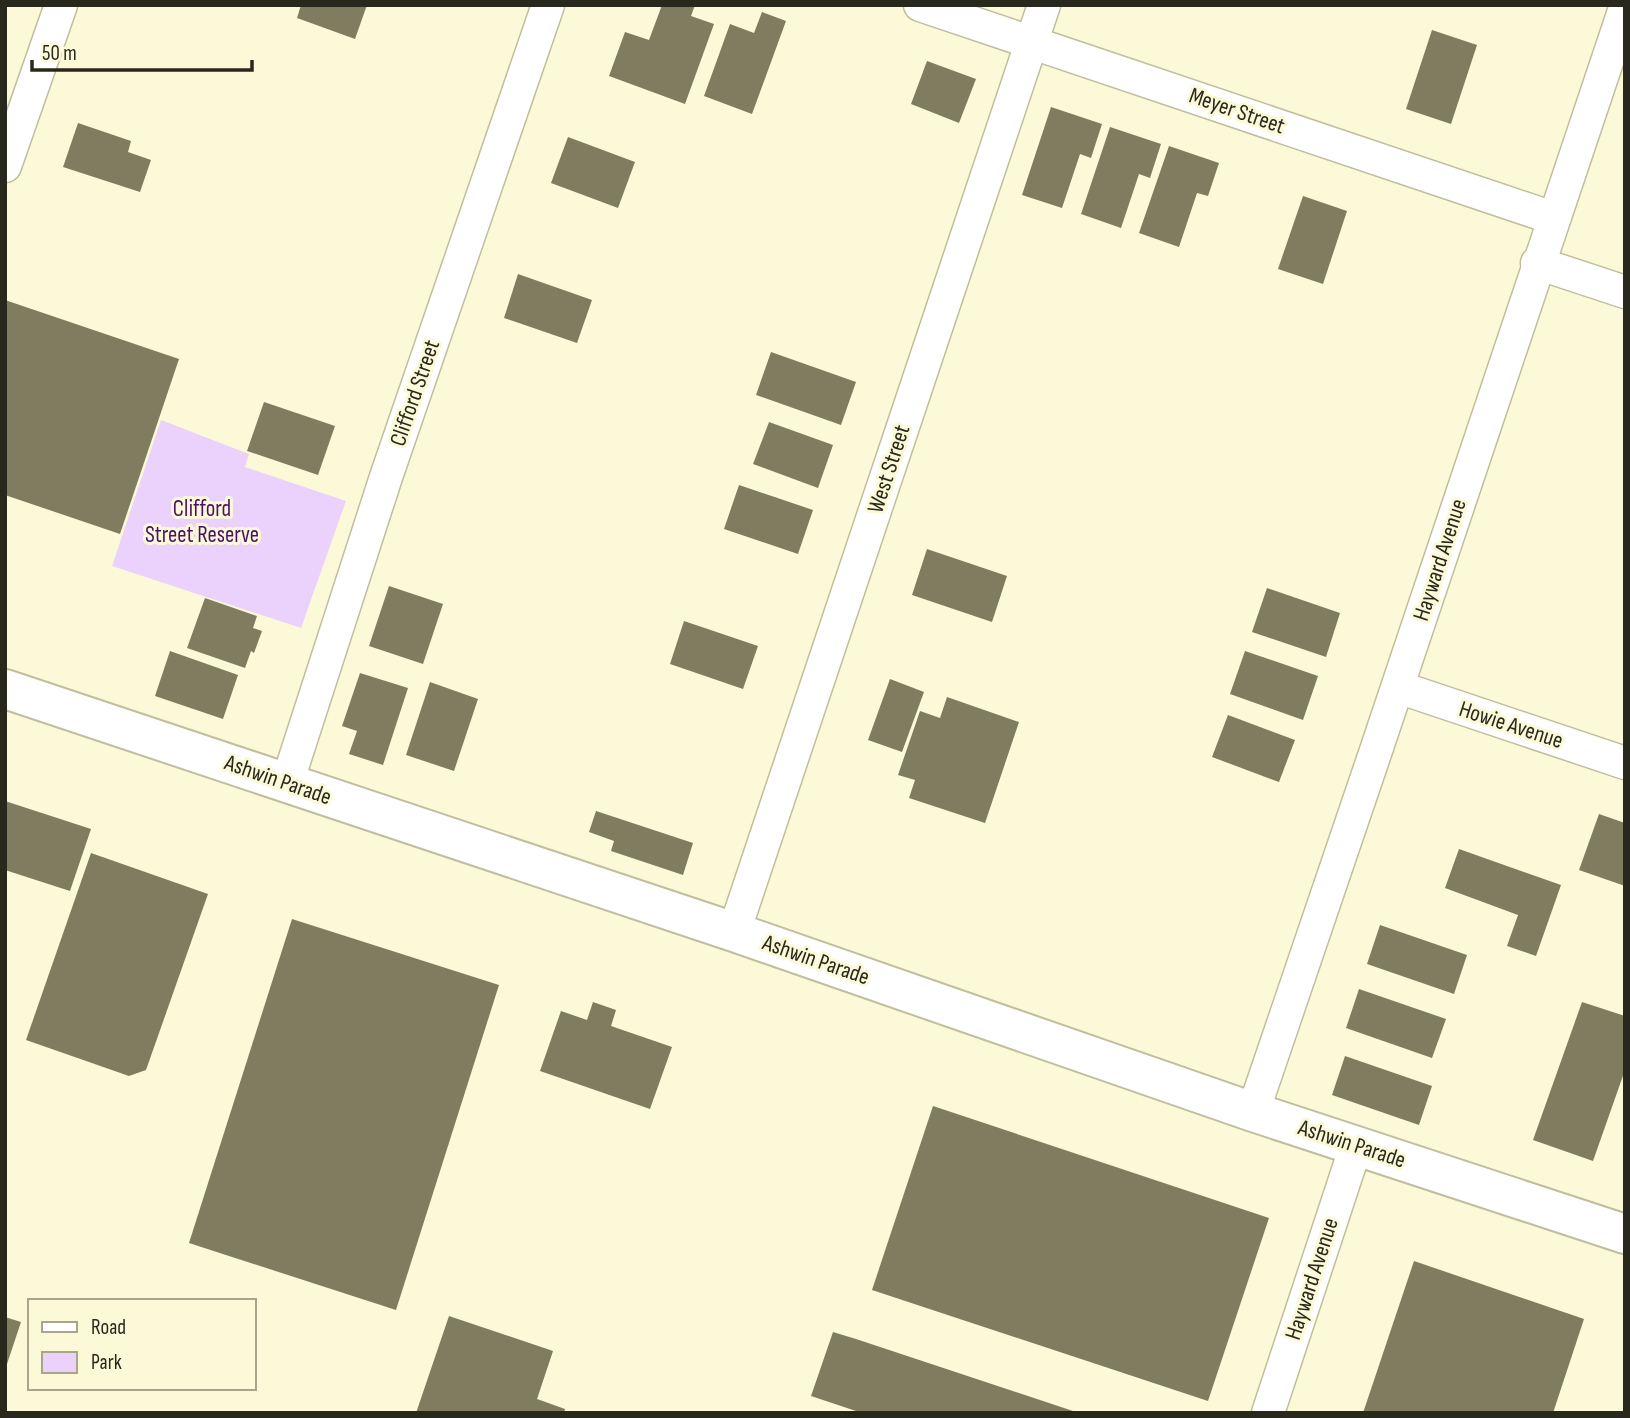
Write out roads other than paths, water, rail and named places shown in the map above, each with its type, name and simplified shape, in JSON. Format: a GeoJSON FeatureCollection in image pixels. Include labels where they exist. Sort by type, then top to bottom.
{"type":"FeatureCollection","features":[{"type":"Feature","properties":{"kind":"street"},"geometry":{"type":"LineString","coordinates":[[5,166],[61,5]]}},
{"type":"Feature","properties":{"kind":"street","name":"Clifford Street"},"geometry":{"type":"LineString","coordinates":[[287,783],[386,477],[548,5]]}},
{"type":"Feature","properties":{"kind":"street","name":"Meyer Street"},"geometry":{"type":"LineString","coordinates":[[920,5],[1553,218]]}},
{"type":"Feature","properties":{"kind":"street","name":"West Street"},"geometry":{"type":"LineString","coordinates":[[734,932],[1044,5]]}},
{"type":"Feature","properties":{"kind":"street","name":"Hayward Avenue"},"geometry":{"type":"LineString","coordinates":[[1253,1112],[1625,8]]}},
{"type":"Feature","properties":{"kind":"street"},"geometry":{"type":"LineString","coordinates":[[1537,263],[1625,292]]}},
{"type":"Feature","properties":{"kind":"street","name":"Howie Avenue"},"geometry":{"type":"LineString","coordinates":[[1398,687],[1625,762]]}},
{"type":"Feature","properties":{"kind":"street","name":"Ashwin Parade"},"geometry":{"type":"LineString","coordinates":[[5,689],[734,932],[1253,1112],[1625,1234]]}},
{"type":"Feature","properties":{"kind":"street","name":"Hayward Avenue"},"geometry":{"type":"LineString","coordinates":[[1268,1413],[1356,1146]]}},
{"type":"Feature","properties":{"kind":"park label","name":"Clifford Street Reserve"},"geometry":{"type":"Point","coordinates":[202,522]}}]}
